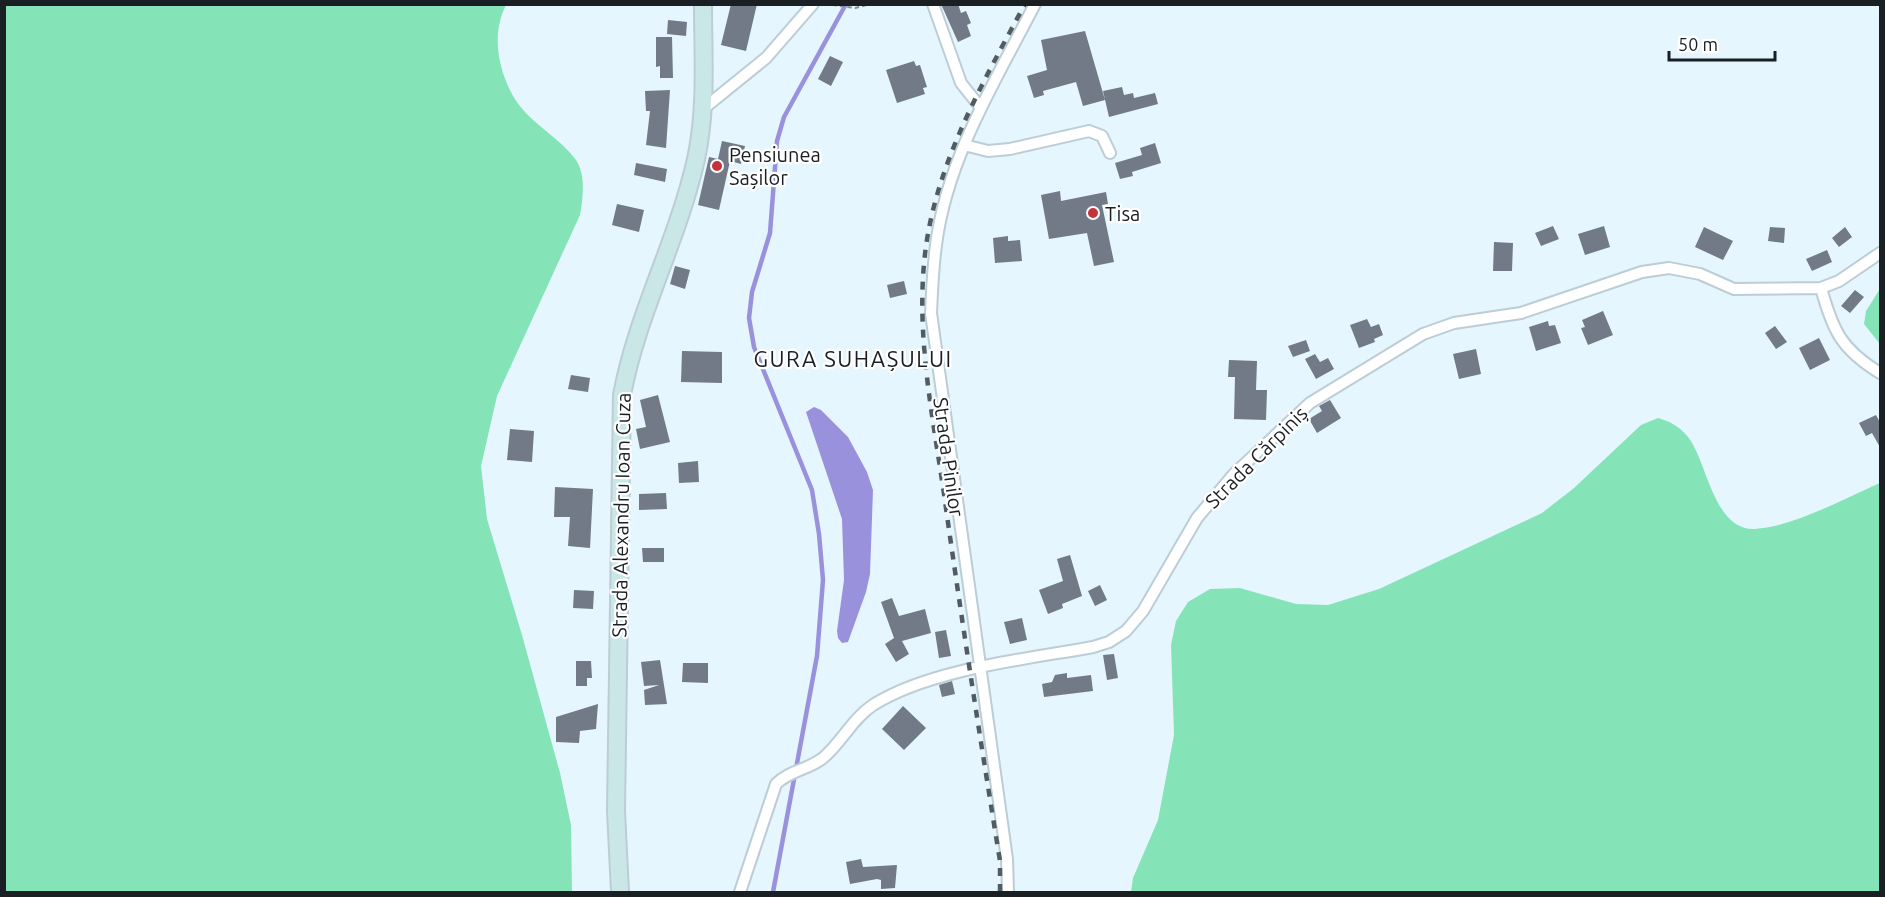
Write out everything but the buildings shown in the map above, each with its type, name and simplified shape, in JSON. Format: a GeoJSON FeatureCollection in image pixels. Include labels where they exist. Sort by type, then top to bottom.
{"type":"FeatureCollection","features":[{"type":"Feature","properties":{"kind":"main road","name":"Strada Alexandru Ioan Cuza"},"geometry":{"type":"LineString","coordinates":[[620,892],[616,790],[622,395],[633,346],[690,184],[700,138],[703,4]]}},
{"type":"Feature","properties":{"kind":"street"},"geometry":{"type":"LineString","coordinates":[[702,109],[766,58],[813,4]]}},
{"type":"Feature","properties":{"kind":"street"},"geometry":{"type":"LineString","coordinates":[[933,4],[961,84],[981,108]]}},
{"type":"Feature","properties":{"kind":"street","name":"Strada Pinilor"},"geometry":{"type":"LineString","coordinates":[[1008,892],[1007,859],[931,313],[936,243],[947,195],[964,145],[981,108],[1035,4]]}},
{"type":"Feature","properties":{"kind":"street"},"geometry":{"type":"LineString","coordinates":[[964,145],[988,151],[1089,130],[1102,136],[1110,153]]}},
{"type":"Feature","properties":{"kind":"street","name":"Strada Cărpiniș"},"geometry":{"type":"LineString","coordinates":[[740,892],[776,784],[786,774],[826,756],[848,728],[875,704],[937,678],[979,667],[1093,647],[1109,642],[1126,631],[1143,611],[1197,518],[1234,474],[1310,403],[1423,334],[1454,323],[1521,313],[1642,272],[1669,268],[1700,274],[1734,290],[1821,288],[1839,281],[1881,253]]}},
{"type":"Feature","properties":{"kind":"street"},"geometry":{"type":"LineString","coordinates":[[1821,288],[1837,335],[1844,346],[1858,360],[1881,373]]}},
{"type":"Feature","properties":{"kind":"path"},"geometry":{"type":"LineString","coordinates":[[826,5],[855,8],[870,4]]}},
{"type":"Feature","properties":{"kind":"green space"},"geometry":{"type":"Polygon","coordinates":[[[5,4],[506,5],[498,30],[498,43],[506,82],[525,113],[570,152],[579,166],[582,180],[580,215],[497,396],[481,466],[487,519],[560,773],[571,825],[572,892],[5,892],[5,4]]]}},
{"type":"Feature","properties":{"kind":"green space"},"geometry":{"type":"Polygon","coordinates":[[[1880,289],[1880,344],[1864,324],[1866,311],[1880,289]]]}},
{"type":"Feature","properties":{"kind":"green space"},"geometry":{"type":"Polygon","coordinates":[[[1658,418],[1674,425],[1688,437],[1720,507],[1729,519],[1741,527],[1755,529],[1770,527],[1802,518],[1880,483],[1880,892],[1131,892],[1133,878],[1158,820],[1174,735],[1171,645],[1176,621],[1188,602],[1210,589],[1240,588],[1296,604],[1328,605],[1379,589],[1542,513],[1574,488],[1641,425],[1658,418]]]}},
{"type":"Feature","properties":{"kind":"shaded area"},"geometry":{"type":"Polygon","coordinates":[[[814,407],[821,410],[848,437],[867,472],[873,490],[870,574],[848,642],[842,643],[837,631],[844,580],[842,519],[806,412],[814,407]]]}},
{"type":"Feature","properties":{"kind":"waterway"},"geometry":{"type":"LineString","coordinates":[[773,892],[817,656],[823,580],[812,490],[754,347],[749,318],[752,292],[770,233],[777,141],[784,117],[846,4]]}},
{"type":"Feature","properties":{"kind":"railway"},"geometry":{"type":"LineString","coordinates":[[1000,892],[1000,861],[927,379],[922,293],[929,229],[948,162],[976,98],[1025,4]]}},
{"type":"Feature","properties":{"kind":"place","name":"Pensiunea Sașilor"},"geometry":{"type":"Point","coordinates":[717,166]}},
{"type":"Feature","properties":{"kind":"place","name":"Tisa"},"geometry":{"type":"Point","coordinates":[1093,213]}},
{"type":"Feature","properties":{"kind":"district","name":"GURA SUHAȘULUI"},"geometry":{"type":"Point","coordinates":[853,358]}}]}
